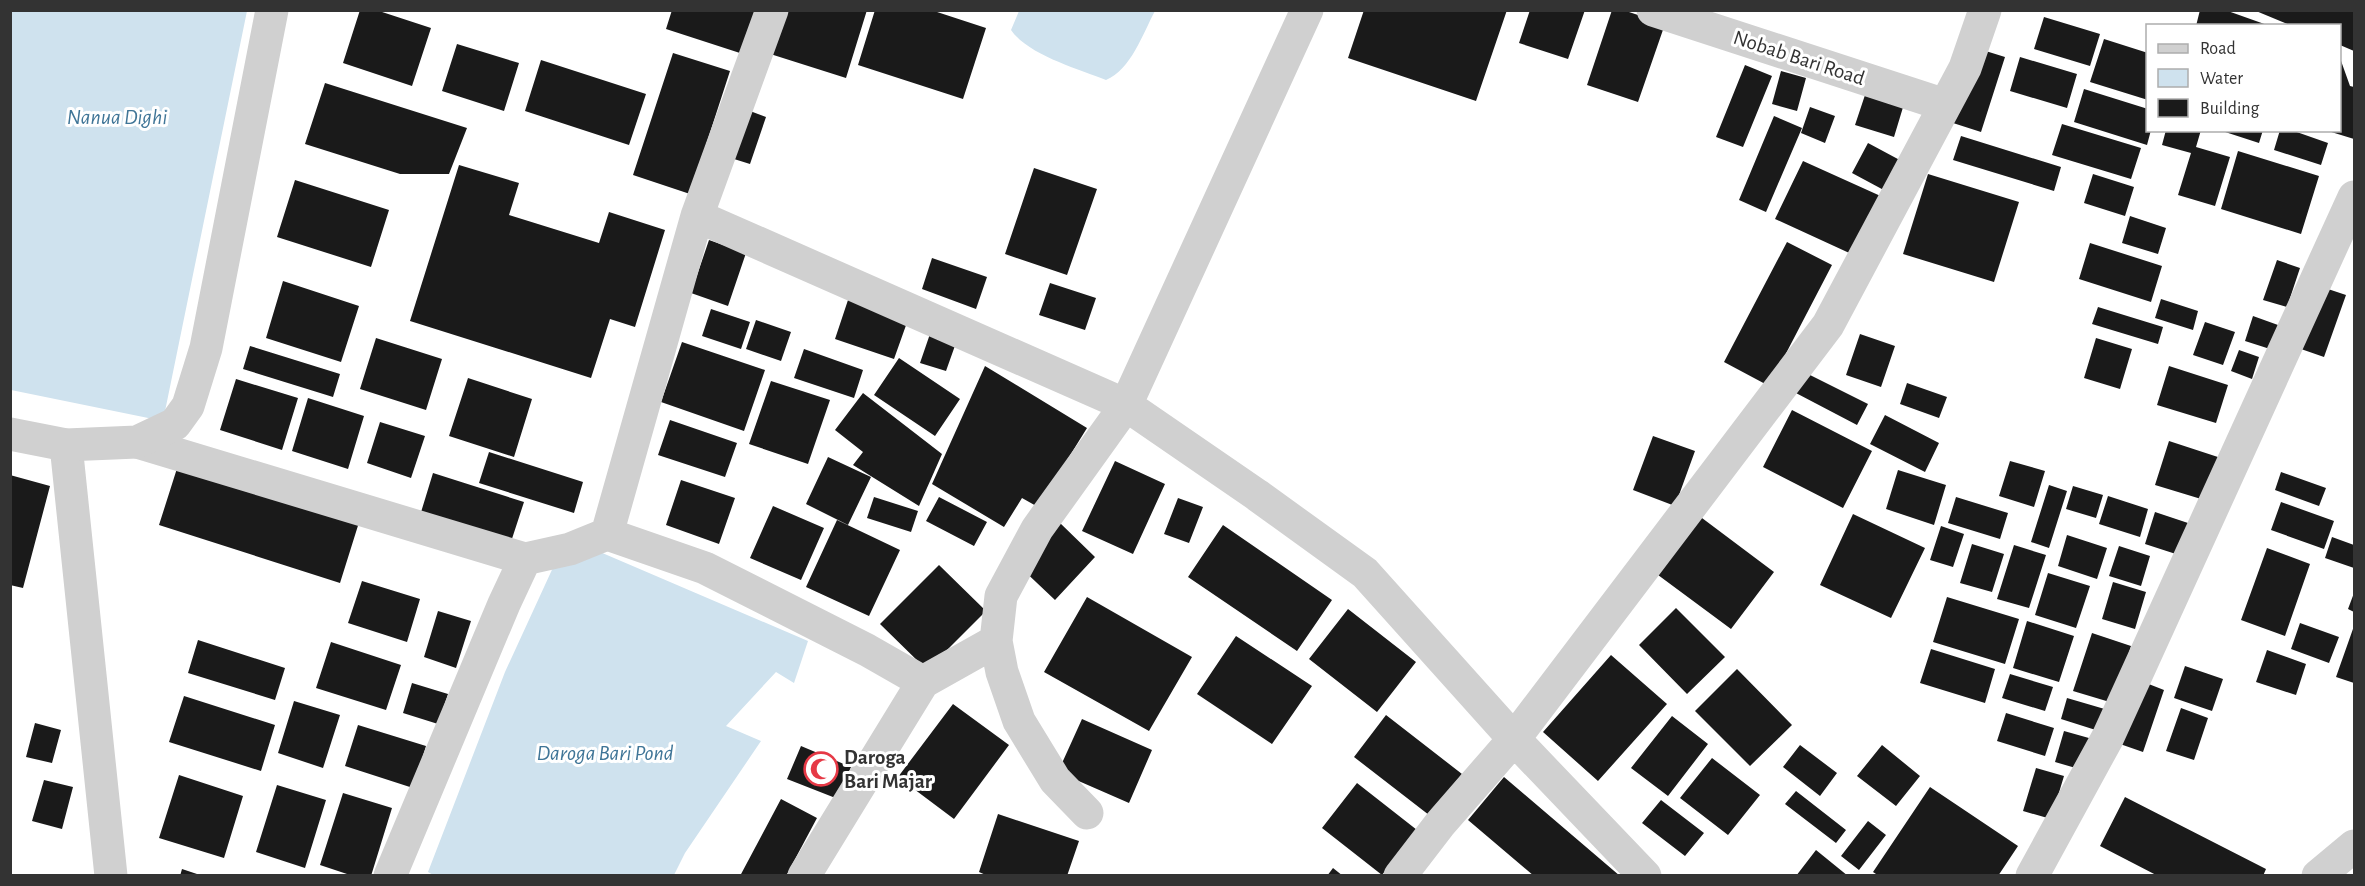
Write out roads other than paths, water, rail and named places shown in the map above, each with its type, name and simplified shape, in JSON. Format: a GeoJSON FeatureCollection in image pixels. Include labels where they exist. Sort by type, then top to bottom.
{"type":"FeatureCollection","features":[{"type":"Feature","properties":{"kind":"street"},"geometry":{"type":"LineString","coordinates":[[137,442],[175,423],[188,406],[206,348],[272,10]]}},
{"type":"Feature","properties":{"kind":"street"},"geometry":{"type":"LineString","coordinates":[[607,534],[697,216],[772,10]]}},
{"type":"Feature","properties":{"kind":"street"},"geometry":{"type":"LineString","coordinates":[[1087,813],[1055,780],[1019,721],[1002,672],[996,641],[1001,596],[1037,529],[1126,405],[1307,10]]}},
{"type":"Feature","properties":{"kind":"street","name":"Nobab Bari Road"},"geometry":{"type":"LineString","coordinates":[[1653,10],[1945,105]]}},
{"type":"Feature","properties":{"kind":"street"},"geometry":{"type":"LineString","coordinates":[[1400,876],[1440,824],[1514,739],[1828,325],[1965,68],[1985,10]]}},
{"type":"Feature","properties":{"kind":"street"},"geometry":{"type":"LineString","coordinates":[[2032,876],[2108,737],[2355,197]]}},
{"type":"Feature","properties":{"kind":"street"},"geometry":{"type":"LineString","coordinates":[[697,216],[1126,405],[1365,573],[1514,739],[1645,876]]}},
{"type":"Feature","properties":{"kind":"street"},"geometry":{"type":"LineString","coordinates":[[10,434],[66,445],[137,442],[525,559],[570,549],[607,534],[705,568],[867,650],[923,682]]}},
{"type":"Feature","properties":{"kind":"street"},"geometry":{"type":"LineString","coordinates":[[66,445],[111,876]]}},
{"type":"Feature","properties":{"kind":"street"},"geometry":{"type":"LineString","coordinates":[[390,876],[499,615],[525,559]]}},
{"type":"Feature","properties":{"kind":"street"},"geometry":{"type":"LineString","coordinates":[[804,876],[923,682],[996,641]]}},
{"type":"Feature","properties":{"kind":"street"},"geometry":{"type":"LineString","coordinates":[[2318,876],[2355,846]]}},
{"type":"Feature","properties":{"kind":"water"},"geometry":{"type":"Polygon","coordinates":[[[1019,10],[1155,11],[1129,60],[1115,75],[1106,80],[1041,54],[1019,39],[1011,30],[1019,10]]]}},
{"type":"Feature","properties":{"kind":"water","name":"Nanua Dighi"},"geometry":{"type":"Polygon","coordinates":[[[10,11],[247,11],[163,421],[11,390],[10,11]]]}},
{"type":"Feature","properties":{"kind":"water","name":"Daroga Bari Pond"},"geometry":{"type":"Polygon","coordinates":[[[593,549],[808,641],[794,683],[776,672],[726,726],[761,741],[685,853],[674,875],[435,876],[428,872],[505,672],[556,561],[593,549]]]}},
{"type":"Feature","properties":{"kind":"place","name":"Daroga Bari Majar"},"geometry":{"type":"Point","coordinates":[821,769]}}]}
